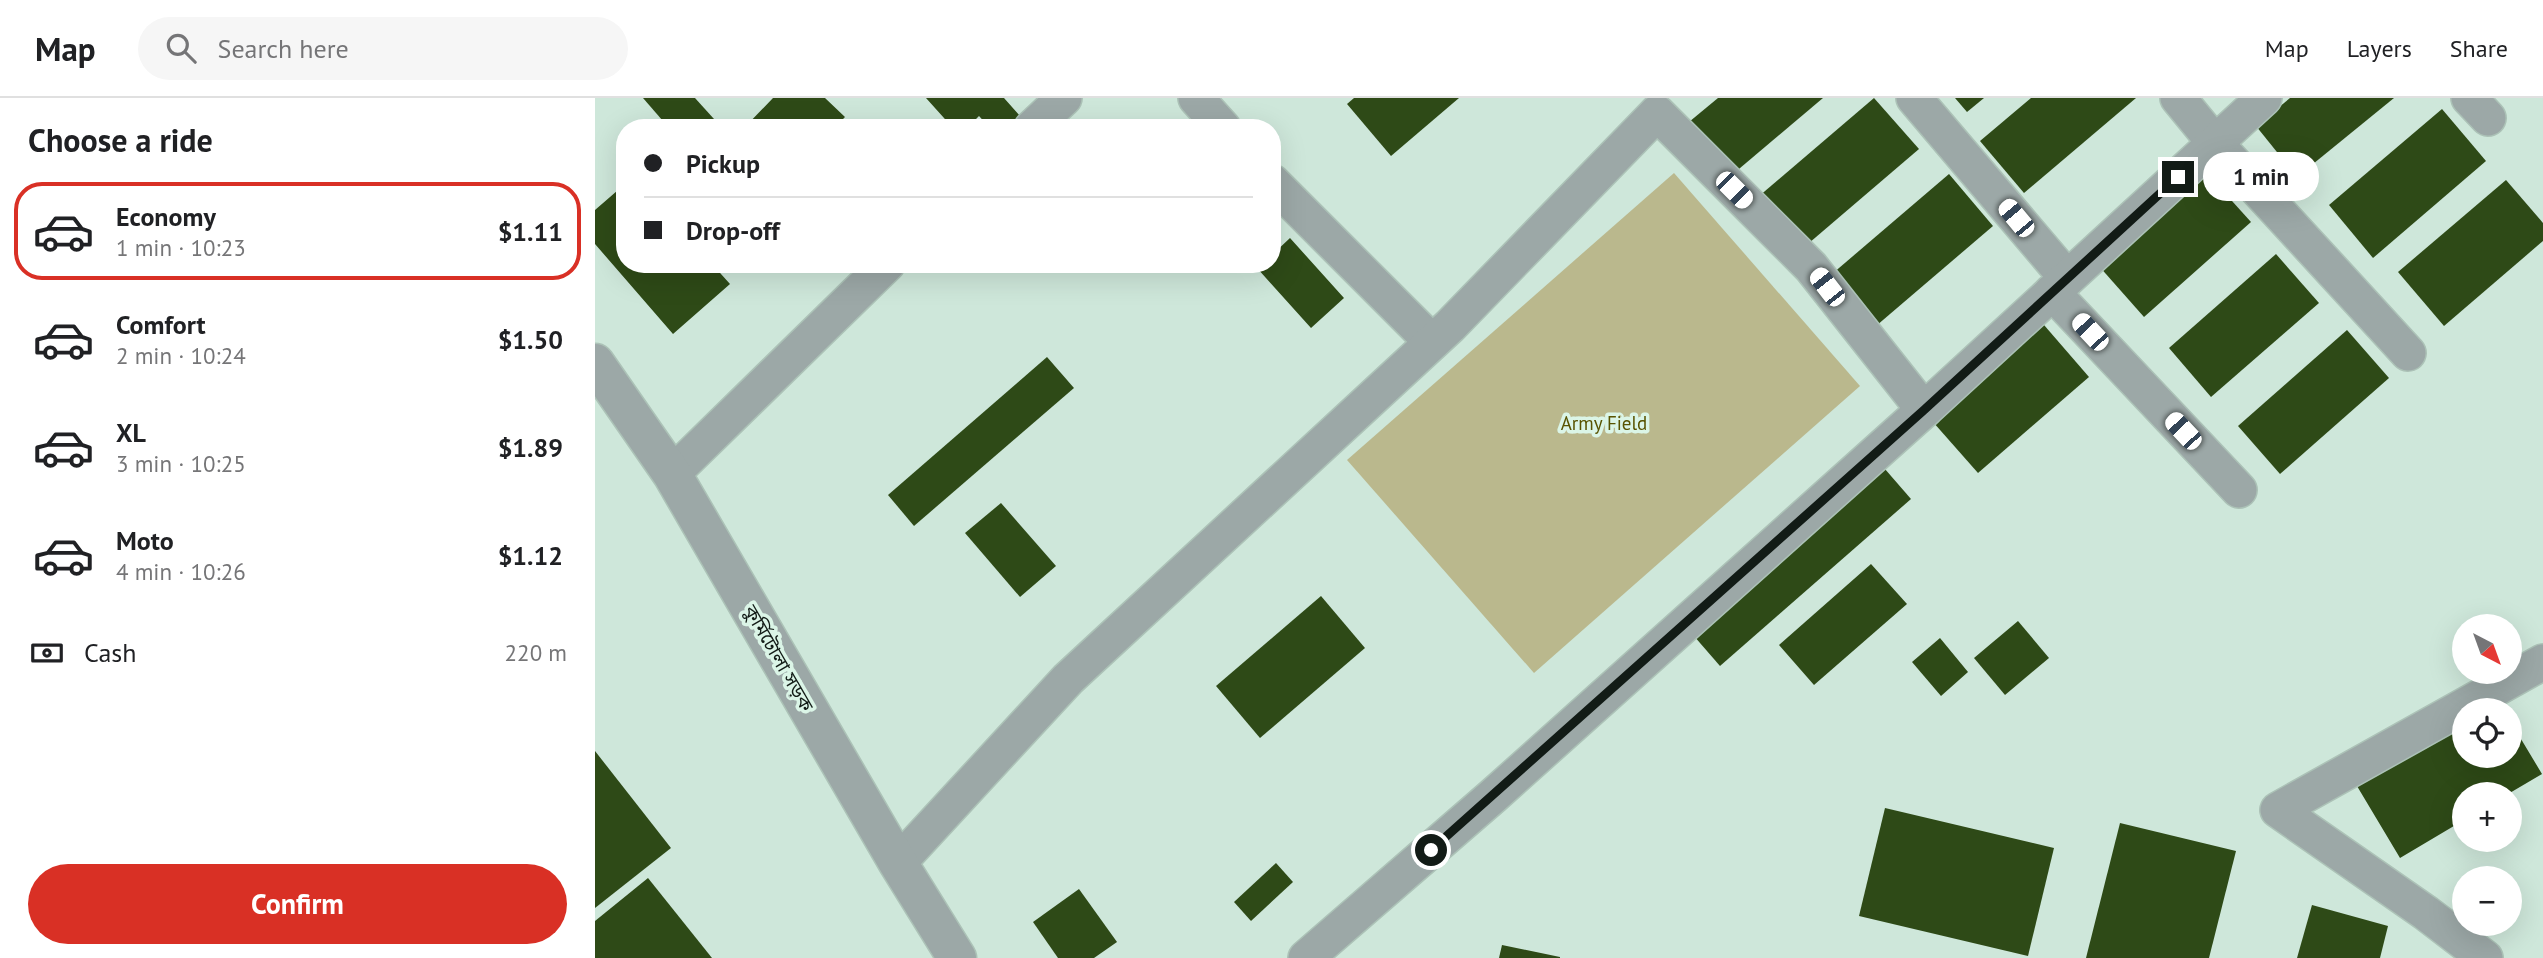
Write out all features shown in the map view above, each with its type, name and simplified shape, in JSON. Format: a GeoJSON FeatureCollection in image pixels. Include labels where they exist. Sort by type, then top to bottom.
{"type":"FeatureCollection","features":[{"type":"Feature","properties":{"kind":"street"},"geometry":{"type":"LineString","coordinates":[[1042,119],[1064,98]]}},
{"type":"Feature","properties":{"kind":"street"},"geometry":{"type":"LineString","coordinates":[[1196,98],[1215,119]]}},
{"type":"Feature","properties":{"kind":"street"},"geometry":{"type":"LineString","coordinates":[[1914,98],[2060,285],[2239,490]]}},
{"type":"Feature","properties":{"kind":"street"},"geometry":{"type":"LineString","coordinates":[[2178,98],[2215,143],[2408,353]]}},
{"type":"Feature","properties":{"kind":"street"},"geometry":{"type":"LineString","coordinates":[[1306,958],[1493,796],[1924,410],[2264,98]]}},
{"type":"Feature","properties":{"kind":"street"},"geometry":{"type":"LineString","coordinates":[[898,863],[1067,679],[1432,342],[1657,113],[1811,267],[1924,410]]}},
{"type":"Feature","properties":{"kind":"street"},"geometry":{"type":"LineString","coordinates":[[1281,191],[1432,342]]}},
{"type":"Feature","properties":{"kind":"street"},"geometry":{"type":"LineString","coordinates":[[672,474],[878,273]]}},
{"type":"Feature","properties":{"kind":"street","name":"কুর্মিটোলা সড়ক"},"geometry":{"type":"LineString","coordinates":[[595,363],[672,474],[898,863],[957,958]]}},
{"type":"Feature","properties":{"kind":"street"},"geometry":{"type":"LineString","coordinates":[[2485,958],[2426,913],[2278,810],[2543,662]]}},
{"type":"Feature","properties":{"kind":"green space","name":"Army Field"},"geometry":{"type":"Polygon","coordinates":[[[1674,173],[1860,386],[1534,673],[1347,460],[1674,173]]]}},
{"type":"Feature","properties":{"kind":"building"},"geometry":{"type":"Polygon","coordinates":[[[643,98],[695,98],[714,119],[661,119],[643,98]]]}},
{"type":"Feature","properties":{"kind":"building"},"geometry":{"type":"Polygon","coordinates":[[[773,98],[825,98],[845,117],[843,119],[753,119],[773,98]]]}},
{"type":"Feature","properties":{"kind":"building"},"geometry":{"type":"Polygon","coordinates":[[[926,98],[1004,98],[1020,116],[1017,119],[982,119],[979,116],[976,119],[945,119],[926,98]]]}},
{"type":"Feature","properties":{"kind":"building"},"geometry":{"type":"Polygon","coordinates":[[[1354,98],[1459,98],[1391,156],[1347,104],[1354,98]]]}},
{"type":"Feature","properties":{"kind":"building"},"geometry":{"type":"Polygon","coordinates":[[[1718,98],[1823,98],[1733,174],[1689,122],[1718,98]]]}},
{"type":"Feature","properties":{"kind":"building"},"geometry":{"type":"Polygon","coordinates":[[[1874,98],[1919,149],[1802,249],[1758,197],[1874,98]]]}},
{"type":"Feature","properties":{"kind":"building"},"geometry":{"type":"Polygon","coordinates":[[[1955,98],[1984,98],[1967,112],[1955,98]]]}},
{"type":"Feature","properties":{"kind":"building"},"geometry":{"type":"Polygon","coordinates":[[[2031,98],[2136,98],[2024,193],[1980,141],[2031,98]]]}},
{"type":"Feature","properties":{"kind":"building"},"geometry":{"type":"Polygon","coordinates":[[[2290,98],[2394,98],[2297,177],[2256,126],[2290,98]]]}},
{"type":"Feature","properties":{"kind":"building"},"geometry":{"type":"Polygon","coordinates":[[[2442,109],[2486,161],[2373,258],[2329,205],[2442,109]]]}},
{"type":"Feature","properties":{"kind":"building"},"geometry":{"type":"Polygon","coordinates":[[[2204,170],[2251,222],[2144,317],[2098,265],[2204,170]]]}},
{"type":"Feature","properties":{"kind":"building"},"geometry":{"type":"Polygon","coordinates":[[[1949,174],[1993,226],[1876,326],[1832,274],[1949,174]]]}},
{"type":"Feature","properties":{"kind":"building"},"geometry":{"type":"Polygon","coordinates":[[[2506,180],[2543,223],[2543,241],[2444,326],[2398,272],[2506,180]]]}},
{"type":"Feature","properties":{"kind":"building"},"geometry":{"type":"Polygon","coordinates":[[[616,192],[616,268],[595,244],[595,210],[616,192]]]}},
{"type":"Feature","properties":{"kind":"building"},"geometry":{"type":"Polygon","coordinates":[[[1290,238],[1344,298],[1311,328],[1262,273],[1281,273],[1281,246],[1290,238]]]}},
{"type":"Feature","properties":{"kind":"building"},"geometry":{"type":"Polygon","coordinates":[[[2276,254],[2319,303],[2211,397],[2169,348],[2276,254]]]}},
{"type":"Feature","properties":{"kind":"building"},"geometry":{"type":"Polygon","coordinates":[[[620,273],[720,273],[730,284],[673,334],[620,273]]]}},
{"type":"Feature","properties":{"kind":"building"},"geometry":{"type":"Polygon","coordinates":[[[2044,325],[2089,377],[1978,473],[1933,422],[2044,325]]]}},
{"type":"Feature","properties":{"kind":"building"},"geometry":{"type":"Polygon","coordinates":[[[2347,330],[2389,378],[2280,474],[2238,426],[2347,330]]]}},
{"type":"Feature","properties":{"kind":"building"},"geometry":{"type":"Polygon","coordinates":[[[1047,357],[1074,388],[914,526],[888,495],[1047,357]]]}},
{"type":"Feature","properties":{"kind":"building"},"geometry":{"type":"Polygon","coordinates":[[[1878,461],[1911,499],[1720,666],[1687,628],[1878,461]]]}},
{"type":"Feature","properties":{"kind":"building"},"geometry":{"type":"Polygon","coordinates":[[[1001,503],[1056,566],[1020,597],[965,533],[1001,503]]]}},
{"type":"Feature","properties":{"kind":"building"},"geometry":{"type":"Polygon","coordinates":[[[1871,564],[1907,604],[1814,685],[1779,645],[1871,564]]]}},
{"type":"Feature","properties":{"kind":"building"},"geometry":{"type":"Polygon","coordinates":[[[1321,596],[1365,648],[1260,738],[1216,686],[1321,596]]]}},
{"type":"Feature","properties":{"kind":"building"},"geometry":{"type":"Polygon","coordinates":[[[2018,621],[2049,658],[2005,695],[1974,658],[2018,621]]]}},
{"type":"Feature","properties":{"kind":"building"},"geometry":{"type":"Polygon","coordinates":[[[1940,638],[1968,672],[1941,696],[1912,662],[1940,638]]]}},
{"type":"Feature","properties":{"kind":"building"},"geometry":{"type":"Polygon","coordinates":[[[2493,691],[2497,698],[2481,698],[2493,691]]]}},
{"type":"Feature","properties":{"kind":"building"},"geometry":{"type":"Polygon","coordinates":[[[2452,716],[2452,768],[2522,768],[2522,741],[2542,774],[2522,786],[2522,782],[2452,782],[2452,827],[2400,858],[2351,776],[2452,716]]]}},
{"type":"Feature","properties":{"kind":"building"},"geometry":{"type":"Polygon","coordinates":[[[595,751],[671,848],[595,908],[595,751]]]}},
{"type":"Feature","properties":{"kind":"building"},"geometry":{"type":"Polygon","coordinates":[[[1885,808],[2054,848],[2028,956],[1859,916],[1885,808]]]}},
{"type":"Feature","properties":{"kind":"building"},"geometry":{"type":"Polygon","coordinates":[[[2120,823],[2236,851],[2209,958],[2086,958],[2120,823]]]}},
{"type":"Feature","properties":{"kind":"building"},"geometry":{"type":"Polygon","coordinates":[[[1276,863],[1293,882],[1251,921],[1234,902],[1276,863]]]}},
{"type":"Feature","properties":{"kind":"building"},"geometry":{"type":"Polygon","coordinates":[[[648,878],[712,958],[595,958],[595,921],[648,878]]]}},
{"type":"Feature","properties":{"kind":"building"},"geometry":{"type":"Polygon","coordinates":[[[1079,889],[1117,942],[1094,958],[1058,958],[1033,922],[1079,889]]]}},
{"type":"Feature","properties":{"kind":"building"},"geometry":{"type":"Polygon","coordinates":[[[2312,905],[2388,926],[2380,958],[2297,958],[2312,905]]]}},
{"type":"Feature","properties":{"kind":"building"},"geometry":{"type":"Polygon","coordinates":[[[1502,945],[1560,957],[1560,958],[1499,958],[1502,945]]]}},
{"type":"Feature","properties":{"kind":"route"},"geometry":{"type":"LineString","coordinates":[[1431,850],[1924,410],[2178,177]]}}]}
